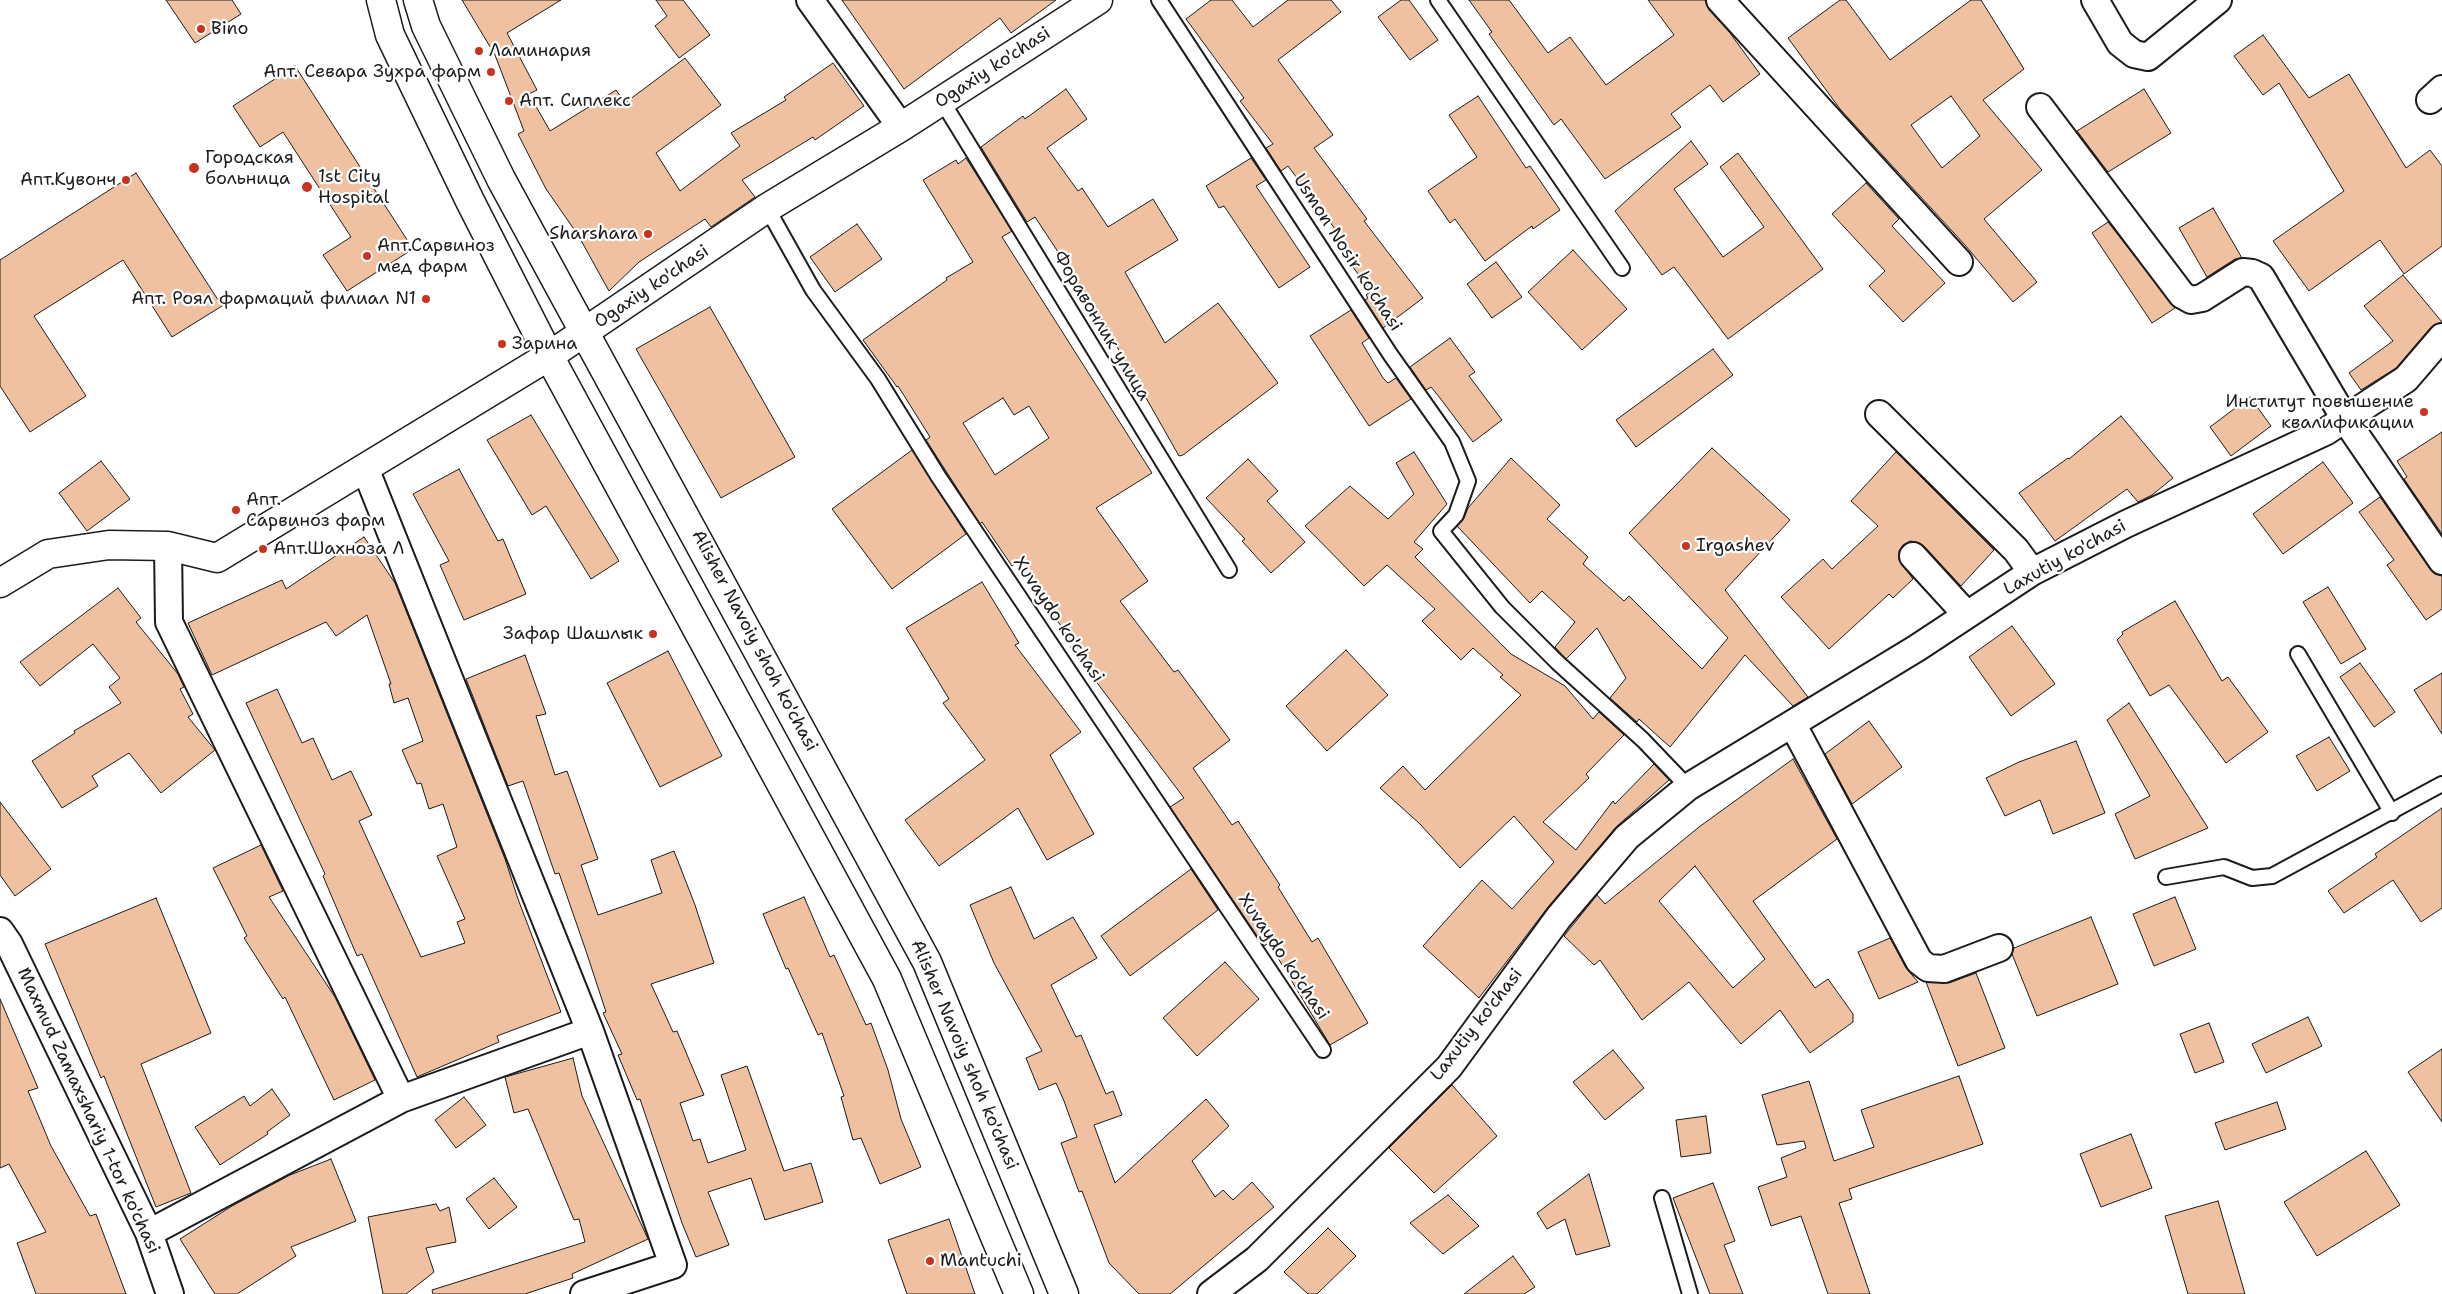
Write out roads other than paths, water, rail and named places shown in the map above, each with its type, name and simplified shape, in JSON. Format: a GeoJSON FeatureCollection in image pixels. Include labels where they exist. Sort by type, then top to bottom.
{"type":"FeatureCollection","features":[{"type":"Feature","properties":{"kind":"main road"},"geometry":{"type":"LineString","coordinates":[[381,0],[395,44],[470,201],[549,356],[887,979],[1019,1294]]}},
{"type":"Feature","properties":{"kind":"main road","name":"Alisher Navoiy shoh ko'chasi"},"geometry":{"type":"LineString","coordinates":[[418,0],[426,26],[502,179],[927,962],[1064,1294]]}},
{"type":"Feature","properties":{"kind":"main road","name":"Ogaxiy ko'chasi"},"geometry":{"type":"LineString","coordinates":[[0,583],[48,554],[109,545],[168,546],[217,558],[549,356],[767,208],[901,127],[1098,0]]}},
{"type":"Feature","properties":{"kind":"street"},"geometry":{"type":"LineString","coordinates":[[810,0],[901,127]]}},
{"type":"Feature","properties":{"kind":"street"},"geometry":{"type":"LineString","coordinates":[[1720,0],[1959,262]]}},
{"type":"Feature","properties":{"kind":"street"},"geometry":{"type":"LineString","coordinates":[[2095,0],[2120,43],[2134,54],[2148,57],[2218,0]]}},
{"type":"Feature","properties":{"kind":"street"},"geometry":{"type":"LineString","coordinates":[[2040,107],[2182,295],[2191,300],[2202,298],[2243,272],[2252,273],[2260,277],[2345,420],[2442,561]]}},
{"type":"Feature","properties":{"kind":"street","name":"Laxutiy ko'chasi"},"geometry":{"type":"LineString","coordinates":[[1211,1294],[1257,1259],[1449,1066],[1559,917],[1627,837],[1688,786],[1793,725],[2032,572],[2126,524],[2325,432],[2406,379],[2442,336]]}},
{"type":"Feature","properties":{"kind":"street"},"geometry":{"type":"LineString","coordinates":[[1879,414],[2016,550],[2032,572]]}},
{"type":"Feature","properties":{"kind":"street"},"geometry":{"type":"LineString","coordinates":[[365,468],[590,1031],[673,1265],[584,1294]]}},
{"type":"Feature","properties":{"kind":"street"},"geometry":{"type":"LineString","coordinates":[[168,546],[170,622],[401,1099]]}},
{"type":"Feature","properties":{"kind":"street"},"geometry":{"type":"LineString","coordinates":[[1912,556],[1967,615]]}},
{"type":"Feature","properties":{"kind":"street"},"geometry":{"type":"LineString","coordinates":[[1793,725],[1920,961],[1928,968],[1944,969],[1999,948]]}},
{"type":"Feature","properties":{"kind":"street","name":"Maxmud Zamaxshariy 1-tor ko'chasi"},"geometry":{"type":"LineString","coordinates":[[3,941],[148,1233],[170,1294]]}},
{"type":"Feature","properties":{"kind":"street"},"geometry":{"type":"LineString","coordinates":[[148,1233],[401,1099],[590,1031]]}},
{"type":"Feature","properties":{"kind":"lane","name":"Usmon Nosir ko'chasi"},"geometry":{"type":"LineString","coordinates":[[1159,0],[1380,338],[1452,442],[1468,481],[1456,515],[1441,531],[1502,607],[1557,662],[1643,740],[1688,786]]}},
{"type":"Feature","properties":{"kind":"lane"},"geometry":{"type":"LineString","coordinates":[[1438,0],[1622,268]]}},
{"type":"Feature","properties":{"kind":"lane","name":"Форавонлик улица"},"geometry":{"type":"LineString","coordinates":[[942,101],[1229,570]]}},
{"type":"Feature","properties":{"kind":"lane","name":"Xuvaydo ko'chasi"},"geometry":{"type":"LineString","coordinates":[[767,208],[813,290],[878,379],[938,476],[1323,1050]]}},
{"type":"Feature","properties":{"kind":"lane"},"geometry":{"type":"LineString","coordinates":[[2298,654],[2392,813]]}},
{"type":"Feature","properties":{"kind":"lane"},"geometry":{"type":"LineString","coordinates":[[2166,877],[2224,867],[2252,878],[2272,876],[2392,813],[2442,784]]}},
{"type":"Feature","properties":{"kind":"lane"},"geometry":{"type":"LineString","coordinates":[[1662,1198],[1690,1294]]}},
{"type":"Feature","properties":{"kind":"place","name":"Bino"},"geometry":{"type":"Point","coordinates":[201,29]}},
{"type":"Feature","properties":{"kind":"place","name":"Ламинария"},"geometry":{"type":"Point","coordinates":[479,51]}},
{"type":"Feature","properties":{"kind":"place","name":"Апт. Севара Зухра фарм"},"geometry":{"type":"Point","coordinates":[491,72]}},
{"type":"Feature","properties":{"kind":"place","name":"Апт. Сиплекс"},"geometry":{"type":"Point","coordinates":[509,101]}},
{"type":"Feature","properties":{"kind":"place","name":"Городская больница"},"geometry":{"type":"Point","coordinates":[194,168]}},
{"type":"Feature","properties":{"kind":"place","name":"Апт.Кувонч"},"geometry":{"type":"Point","coordinates":[126,180]}},
{"type":"Feature","properties":{"kind":"place","name":"1st City Hospital"},"geometry":{"type":"Point","coordinates":[307,187]}},
{"type":"Feature","properties":{"kind":"place","name":"Sharshara"},"geometry":{"type":"Point","coordinates":[648,234]}},
{"type":"Feature","properties":{"kind":"place","name":"Апт.Сарвиноз мед фарм"},"geometry":{"type":"Point","coordinates":[367,256]}},
{"type":"Feature","properties":{"kind":"place","name":"Апт. Роял фармаций филиал N1"},"geometry":{"type":"Point","coordinates":[426,299]}},
{"type":"Feature","properties":{"kind":"place","name":"Зарина"},"geometry":{"type":"Point","coordinates":[502,344]}},
{"type":"Feature","properties":{"kind":"place","name":"Институт повышение квалификации"},"geometry":{"type":"Point","coordinates":[2424,412]}},
{"type":"Feature","properties":{"kind":"place","name":"Апт. Сарвиноз фарм"},"geometry":{"type":"Point","coordinates":[236,510]}},
{"type":"Feature","properties":{"kind":"place","name":"Irgashev"},"geometry":{"type":"Point","coordinates":[1686,546]}},
{"type":"Feature","properties":{"kind":"place","name":"Апт.Шахноза Л"},"geometry":{"type":"Point","coordinates":[263,549]}},
{"type":"Feature","properties":{"kind":"place","name":"Зафар Шашлык"},"geometry":{"type":"Point","coordinates":[653,634]}},
{"type":"Feature","properties":{"kind":"place","name":"Mantuchi"},"geometry":{"type":"Point","coordinates":[930,1261]}}]}
